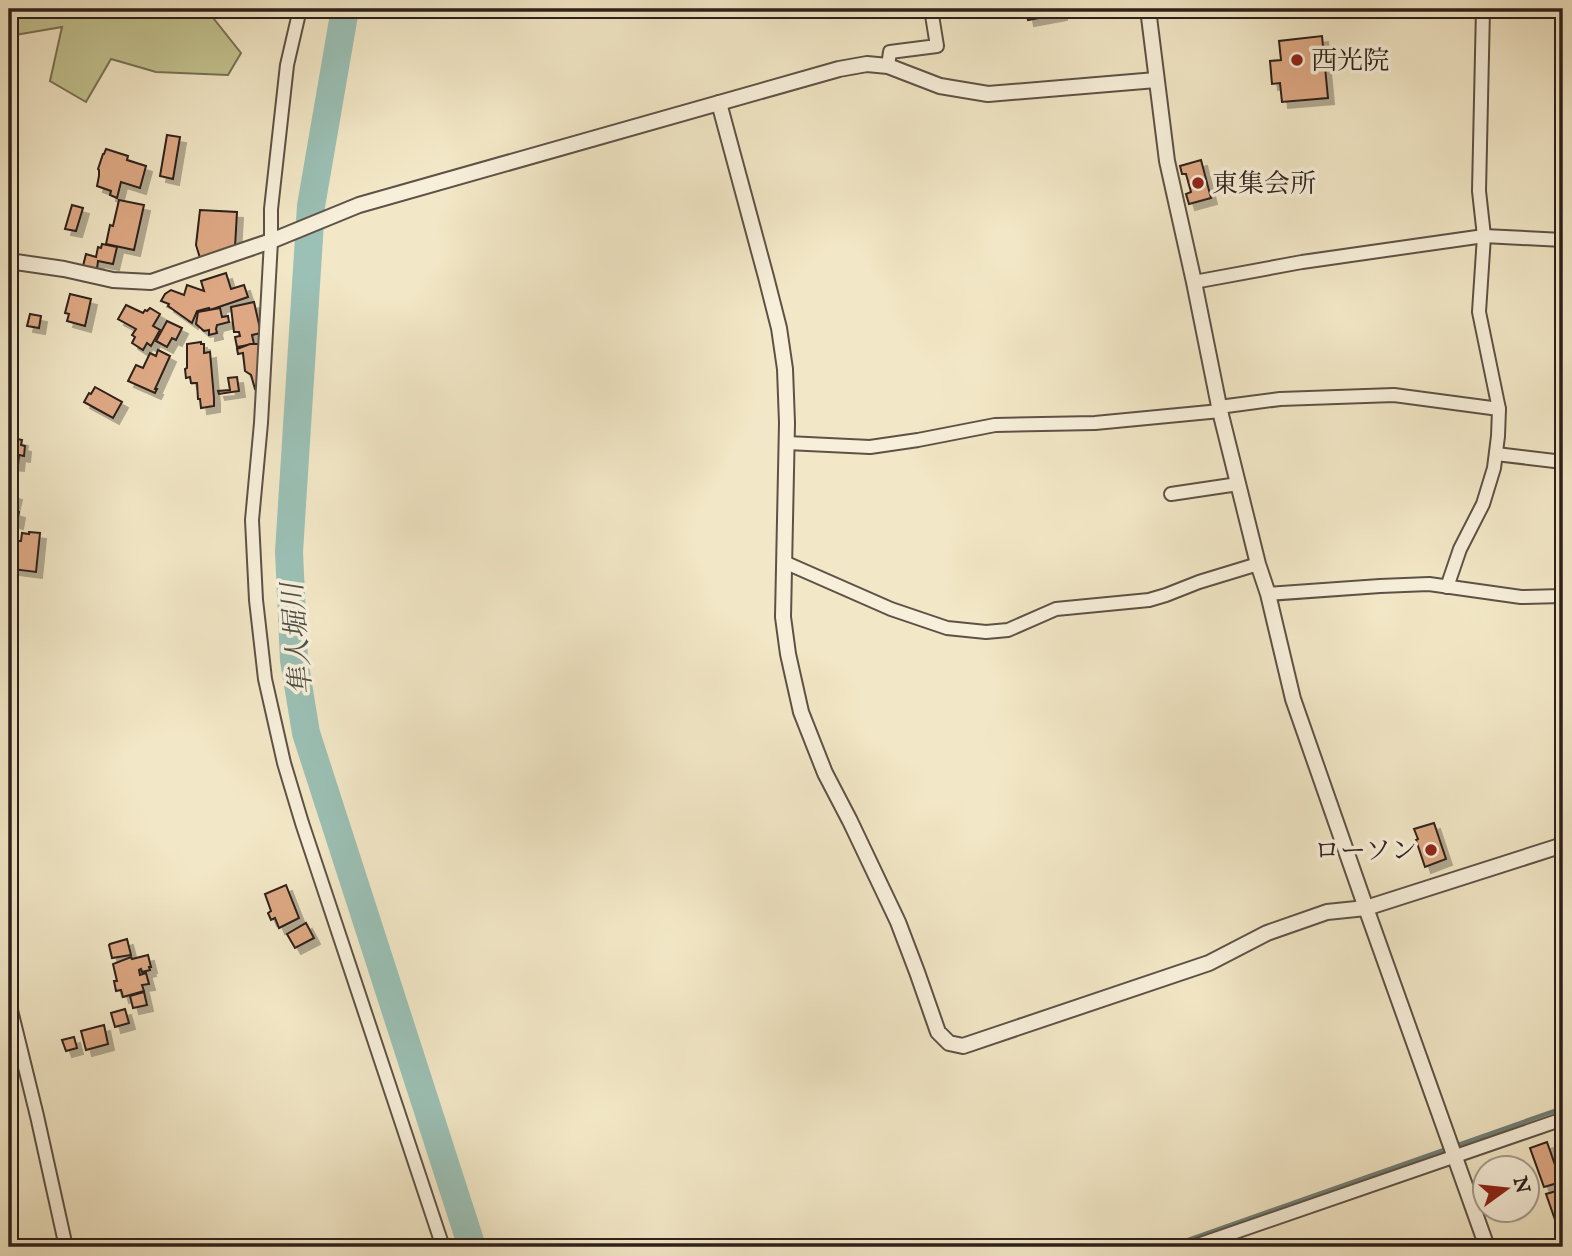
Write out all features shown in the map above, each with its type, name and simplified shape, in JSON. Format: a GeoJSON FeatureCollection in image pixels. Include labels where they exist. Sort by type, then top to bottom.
{"type":"FeatureCollection","features":[{"type":"Feature","properties":{"kind":"street"},"geometry":{"type":"LineString","coordinates":[[300,9],[287,65],[271,209],[261,423],[252,520],[256,600],[265,679],[284,763],[302,823],[443,1247]]}},
{"type":"Feature","properties":{"kind":"street"},"geometry":{"type":"LineString","coordinates":[[888,66],[890,52],[937,46],[931,9]]}},
{"type":"Feature","properties":{"kind":"street"},"geometry":{"type":"LineString","coordinates":[[1148,9],[1167,161],[1219,409],[1293,699],[1487,1247]]}},
{"type":"Feature","properties":{"kind":"street"},"geometry":{"type":"LineString","coordinates":[[1447,587],[1460,549],[1483,504],[1494,468],[1499,409],[1479,312],[1484,236],[1479,191],[1483,9]]}},
{"type":"Feature","properties":{"kind":"street"},"geometry":{"type":"LineString","coordinates":[[9,261],[113,280],[150,282],[271,241],[359,205],[839,69],[867,64],[888,66],[940,86],[988,94],[1156,80]]}},
{"type":"Feature","properties":{"kind":"street"},"geometry":{"type":"LineString","coordinates":[[719,103],[779,328],[785,369],[783,617],[801,712],[825,773],[898,922],[938,1032],[949,1043],[963,1046],[1209,963],[1267,933],[1327,912],[1366,908],[1563,845]]}},
{"type":"Feature","properties":{"kind":"street"},"geometry":{"type":"LineString","coordinates":[[1194,282],[1301,262],[1484,236],[1563,240]]}},
{"type":"Feature","properties":{"kind":"street"},"geometry":{"type":"LineString","coordinates":[[786,443],[870,447],[995,425],[1095,423],[1219,409],[1280,398],[1394,395],[1499,409]]}},
{"type":"Feature","properties":{"kind":"street"},"geometry":{"type":"LineString","coordinates":[[1496,454],[1563,462]]}},
{"type":"Feature","properties":{"kind":"street"},"geometry":{"type":"LineString","coordinates":[[1171,494],[1238,484]]}},
{"type":"Feature","properties":{"kind":"street"},"geometry":{"type":"LineString","coordinates":[[785,562],[891,609],[947,628],[986,632],[1008,630],[1056,609],[1166,596],[1199,582],[1258,564]]}},
{"type":"Feature","properties":{"kind":"street"},"geometry":{"type":"LineString","coordinates":[[1268,594],[1429,584],[1521,597],[1563,596]]}},
{"type":"Feature","properties":{"kind":"street"},"geometry":{"type":"LineString","coordinates":[[9,1002],[66,1247]]}},
{"type":"Feature","properties":{"kind":"street"},"geometry":{"type":"LineString","coordinates":[[1192,1247],[1209,1245],[1563,1119]]}},
{"type":"Feature","properties":{"kind":"green space"},"geometry":{"type":"Polygon","coordinates":[[[9,9],[206,9],[241,53],[228,75],[156,72],[111,59],[86,102],[50,81],[62,27],[9,36],[9,9]]]}},
{"type":"Feature","properties":{"kind":"building"},"geometry":{"type":"Polygon","coordinates":[[[1026,9],[1060,9],[1061,14],[1028,20],[1026,9]]]}},
{"type":"Feature","properties":{"kind":"building"},"geometry":{"type":"Polygon","coordinates":[[[1322,36],[1328,98],[1282,102],[1280,83],[1272,84],[1270,61],[1281,60],[1279,41],[1322,36]]]}},
{"type":"Feature","properties":{"kind":"building"},"geometry":{"type":"Polygon","coordinates":[[[167,135],[180,137],[173,179],[160,176],[167,135]]]}},
{"type":"Feature","properties":{"kind":"building"},"geometry":{"type":"Polygon","coordinates":[[[106,149],[128,156],[127,160],[146,166],[140,188],[121,182],[117,198],[110,195],[111,191],[97,186],[98,169],[106,149]]]}},
{"type":"Feature","properties":{"kind":"building","name":"東集会所"},"geometry":{"type":"Polygon","coordinates":[[[1201,160],[1211,198],[1189,204],[1186,194],[1191,192],[1186,174],[1182,174],[1180,166],[1201,160]]]}},
{"type":"Feature","properties":{"kind":"building"},"geometry":{"type":"Polygon","coordinates":[[[119,200],[144,205],[134,250],[106,244],[119,200]]]}},
{"type":"Feature","properties":{"kind":"building"},"geometry":{"type":"Polygon","coordinates":[[[72,205],[83,208],[76,231],[65,229],[72,205]]]}},
{"type":"Feature","properties":{"kind":"building"},"geometry":{"type":"Polygon","coordinates":[[[200,210],[237,212],[235,247],[200,258],[196,245],[200,210]]]}},
{"type":"Feature","properties":{"kind":"building"},"geometry":{"type":"Polygon","coordinates":[[[102,244],[117,247],[113,264],[98,261],[97,269],[83,266],[86,254],[96,257],[98,247],[101,248],[102,244]]]}},
{"type":"Feature","properties":{"kind":"building"},"geometry":{"type":"Polygon","coordinates":[[[226,273],[231,289],[244,285],[248,297],[210,310],[197,311],[192,323],[168,306],[169,304],[161,301],[171,290],[184,295],[187,285],[204,291],[201,281],[226,273]]]}},
{"type":"Feature","properties":{"kind":"building"},"geometry":{"type":"Polygon","coordinates":[[[70,294],[91,299],[85,326],[67,321],[69,314],[65,313],[70,294]]]}},
{"type":"Feature","properties":{"kind":"building"},"geometry":{"type":"Polygon","coordinates":[[[254,302],[261,333],[252,335],[254,344],[237,347],[235,337],[240,336],[239,332],[234,332],[231,307],[254,302]]]}},
{"type":"Feature","properties":{"kind":"building"},"geometry":{"type":"Polygon","coordinates":[[[126,305],[143,313],[150,308],[160,314],[153,326],[160,330],[151,346],[147,343],[143,350],[132,343],[135,337],[132,335],[136,329],[118,319],[126,305]]]}},
{"type":"Feature","properties":{"kind":"building"},"geometry":{"type":"Polygon","coordinates":[[[220,308],[222,317],[228,316],[229,322],[217,325],[217,333],[209,335],[209,330],[204,331],[196,324],[198,312],[220,308]]]}},
{"type":"Feature","properties":{"kind":"building"},"geometry":{"type":"Polygon","coordinates":[[[30,314],[41,316],[39,328],[27,326],[30,314]]]}},
{"type":"Feature","properties":{"kind":"building"},"geometry":{"type":"Polygon","coordinates":[[[167,321],[182,328],[176,340],[172,338],[167,347],[156,341],[167,321]]]}},
{"type":"Feature","properties":{"kind":"building"},"geometry":{"type":"Polygon","coordinates":[[[187,344],[204,344],[204,353],[210,352],[214,406],[201,408],[197,383],[191,383],[190,377],[186,378],[185,369],[187,344]]]}},
{"type":"Feature","properties":{"kind":"building"},"geometry":{"type":"Polygon","coordinates":[[[250,344],[261,344],[260,388],[255,389],[251,375],[245,371],[243,353],[238,354],[237,349],[250,344]]]}},
{"type":"Feature","properties":{"kind":"building"},"geometry":{"type":"Polygon","coordinates":[[[158,350],[170,356],[155,393],[128,381],[136,365],[143,368],[150,353],[156,356],[158,350]]]}},
{"type":"Feature","properties":{"kind":"building"},"geometry":{"type":"Polygon","coordinates":[[[237,377],[239,391],[219,394],[218,391],[230,390],[228,378],[237,377]]]}},
{"type":"Feature","properties":{"kind":"building"},"geometry":{"type":"Polygon","coordinates":[[[95,387],[122,402],[113,418],[84,402],[95,387]]]}},
{"type":"Feature","properties":{"kind":"building"},"geometry":{"type":"Polygon","coordinates":[[[9,437],[22,440],[21,445],[25,446],[24,456],[19,455],[18,465],[9,464],[9,437]]]}},
{"type":"Feature","properties":{"kind":"building"},"geometry":{"type":"Polygon","coordinates":[[[9,492],[16,494],[12,510],[19,512],[17,523],[9,523],[9,492]]]}},
{"type":"Feature","properties":{"kind":"building"},"geometry":{"type":"Polygon","coordinates":[[[22,533],[40,533],[36,572],[12,569],[15,541],[21,541],[22,533]]]}},
{"type":"Feature","properties":{"kind":"building","name":"ローソン"},"geometry":{"type":"Polygon","coordinates":[[[1434,823],[1446,859],[1425,867],[1414,829],[1434,823]]]}},
{"type":"Feature","properties":{"kind":"building"},"geometry":{"type":"Polygon","coordinates":[[[286,885],[299,918],[279,928],[275,918],[271,920],[268,913],[271,911],[265,894],[286,885]]]}},
{"type":"Feature","properties":{"kind":"building"},"geometry":{"type":"Polygon","coordinates":[[[306,923],[314,938],[295,948],[287,934],[306,923]]]}},
{"type":"Feature","properties":{"kind":"building"},"geometry":{"type":"Polygon","coordinates":[[[127,939],[131,955],[112,958],[109,945],[127,939]]]}},
{"type":"Feature","properties":{"kind":"building"},"geometry":{"type":"Polygon","coordinates":[[[148,955],[150,970],[139,970],[140,975],[146,973],[149,984],[142,985],[144,991],[123,997],[121,990],[116,991],[113,964],[131,957],[132,959],[148,955]]]}},
{"type":"Feature","properties":{"kind":"building"},"geometry":{"type":"Polygon","coordinates":[[[144,992],[147,1005],[133,1008],[130,996],[144,992]]]}},
{"type":"Feature","properties":{"kind":"building"},"geometry":{"type":"Polygon","coordinates":[[[125,1009],[129,1023],[115,1027],[111,1013],[125,1009]]]}},
{"type":"Feature","properties":{"kind":"building"},"geometry":{"type":"Polygon","coordinates":[[[104,1025],[108,1044],[86,1050],[81,1031],[104,1025]]]}},
{"type":"Feature","properties":{"kind":"building"},"geometry":{"type":"Polygon","coordinates":[[[74,1037],[77,1048],[66,1051],[62,1040],[74,1037]]]}},
{"type":"Feature","properties":{"kind":"building"},"geometry":{"type":"Polygon","coordinates":[[[1547,1142],[1561,1182],[1544,1187],[1540,1176],[1540,1154],[1532,1154],[1530,1148],[1547,1142]]]}},
{"type":"Feature","properties":{"kind":"building"},"geometry":{"type":"Polygon","coordinates":[[[1563,1189],[1563,1233],[1560,1234],[1546,1194],[1563,1189]]]}},
{"type":"Feature","properties":{"kind":"waterway","name":"隼人堀川"},"geometry":{"type":"LineString","coordinates":[[345,9],[311,206],[289,552],[294,660],[306,733],[472,1247]]}},
{"type":"Feature","properties":{"kind":"waterway"},"geometry":{"type":"LineString","coordinates":[[1168,1247],[1563,1108]]}},
{"type":"Feature","properties":{"kind":"place","name":"西光院"},"geometry":{"type":"Point","coordinates":[1297,60]}},
{"type":"Feature","properties":{"kind":"place","name":"東集会所"},"geometry":{"type":"Point","coordinates":[1198,183]}},
{"type":"Feature","properties":{"kind":"place","name":"ローソン"},"geometry":{"type":"Point","coordinates":[1431,850]}}]}
